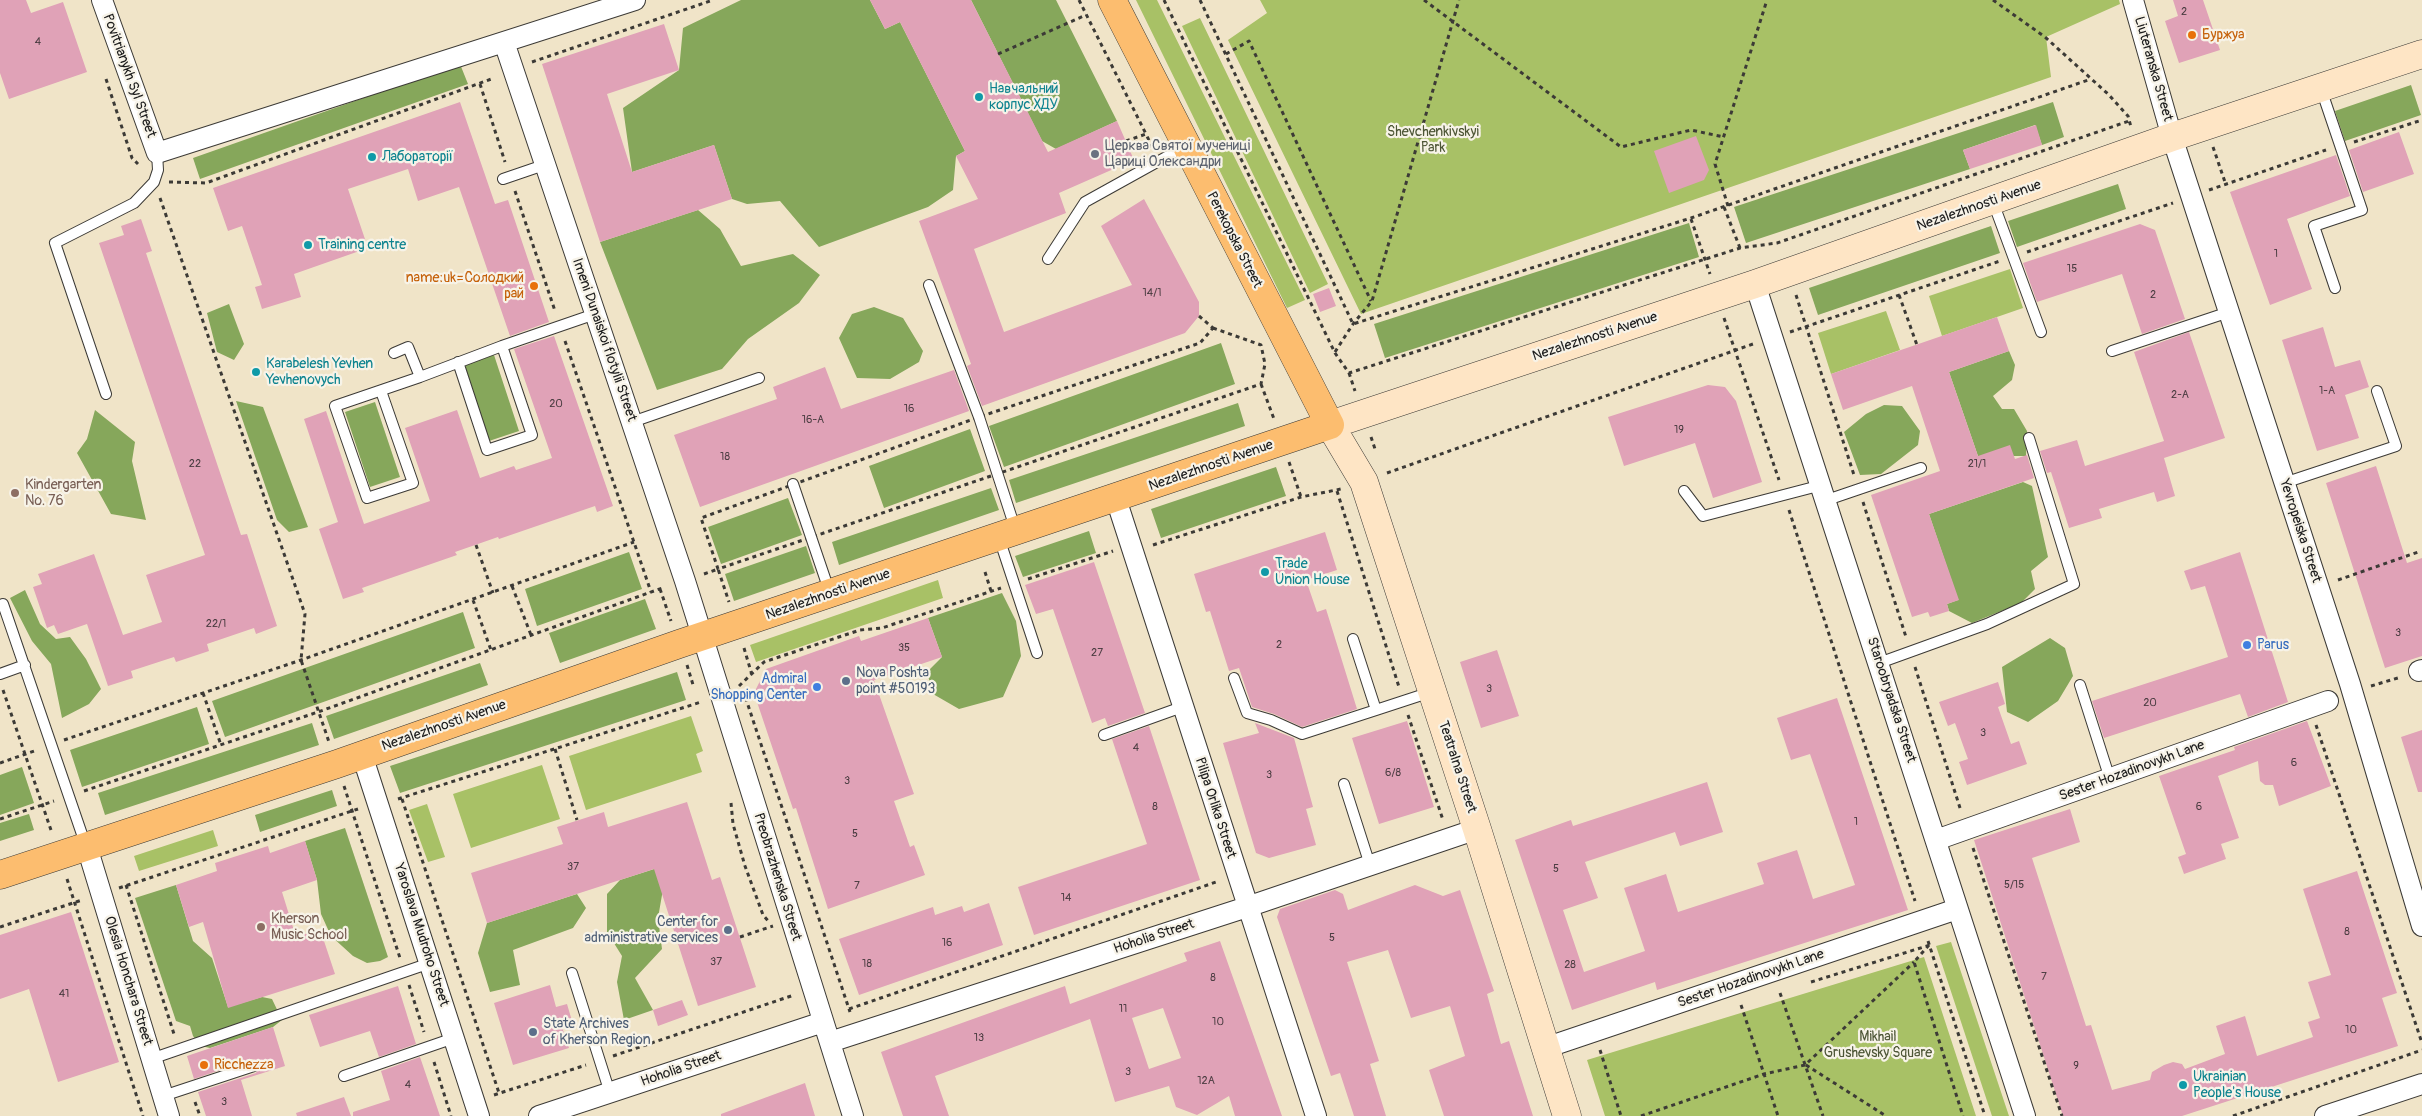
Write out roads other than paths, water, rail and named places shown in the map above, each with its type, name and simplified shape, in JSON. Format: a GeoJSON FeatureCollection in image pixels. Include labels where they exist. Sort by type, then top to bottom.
{"type":"FeatureCollection","features":[{"type":"Feature","properties":{"kind":"main road","name":"Perekopska Street"},"geometry":{"type":"LineString","coordinates":[[1112,0],[1330,425]]}},
{"type":"Feature","properties":{"kind":"main road","name":"Nezalezhnosti Avenue"},"geometry":{"type":"LineString","coordinates":[[0,875],[337,764],[702,637],[1116,499],[1330,425]]}},
{"type":"Feature","properties":{"kind":"street","name":"Povitrianykh Syl Street"},"geometry":{"type":"LineString","coordinates":[[102,0],[157,153]]}},
{"type":"Feature","properties":{"kind":"street"},"geometry":{"type":"LineString","coordinates":[[157,153],[635,0]]}},
{"type":"Feature","properties":{"kind":"street","name":"Liuteranska Street"},"geometry":{"type":"LineString","coordinates":[[2133,0],[2172,137]]}},
{"type":"Feature","properties":{"kind":"street","name":"Imeni Dunaiskoi flotylii Street"},"geometry":{"type":"LineString","coordinates":[[504,42],[685,581],[702,637]]}},
{"type":"Feature","properties":{"kind":"street","name":"Nezalezhnosti Avenue"},"geometry":{"type":"LineString","coordinates":[[1330,425],[1756,284],[1993,202],[2172,137],[2419,58]]}},
{"type":"Feature","properties":{"kind":"street","name":"Yevropeiska Street"},"geometry":{"type":"LineString","coordinates":[[2172,137],[2318,587],[2422,926]]}},
{"type":"Feature","properties":{"kind":"street","name":"Staroobryadska Street"},"geometry":{"type":"LineString","coordinates":[[1756,284],[2025,1116]]}},
{"type":"Feature","properties":{"kind":"street","name":"Teatralna Street"},"geometry":{"type":"LineString","coordinates":[[1330,425],[1364,482],[1432,692],[1465,833],[1545,1048],[1567,1116]]}},
{"type":"Feature","properties":{"kind":"street","name":"Pilipa Orlika Street"},"geometry":{"type":"LineString","coordinates":[[1116,499],[1316,1116]]}},
{"type":"Feature","properties":{"kind":"street","name":"Preobrazhenska Street"},"geometry":{"type":"LineString","coordinates":[[702,637],[853,1116]]}},
{"type":"Feature","properties":{"kind":"street","name":"Sester Hozadinovykh Lane"},"geometry":{"type":"LineString","coordinates":[[1936,840],[2328,701]]}},
{"type":"Feature","properties":{"kind":"street","name":"Yaroslava Mudroho Street"},"geometry":{"type":"LineString","coordinates":[[362,755],[479,1116]]}},
{"type":"Feature","properties":{"kind":"street","name":"Hoholia Street"},"geometry":{"type":"LineString","coordinates":[[830,1042],[1247,907],[1465,833]]}},
{"type":"Feature","properties":{"kind":"street","name":"Olesia Honchara Street"},"geometry":{"type":"LineString","coordinates":[[87,847],[169,1116]]}},
{"type":"Feature","properties":{"kind":"street","name":"Sester Hozadinovykh Lane"},"geometry":{"type":"LineString","coordinates":[[1545,1048],[1957,909]]}},
{"type":"Feature","properties":{"kind":"street","name":"Hoholia Street"},"geometry":{"type":"LineString","coordinates":[[539,1116],[823,1022]]}},
{"type":"Feature","properties":{"kind":"street"},"geometry":{"type":"LineString","coordinates":[[2325,1116],[2422,1084]]}},
{"type":"Feature","properties":{"kind":"lane"},"geometry":{"type":"LineString","coordinates":[[2321,88],[2362,210],[2314,226],[2335,288]]}},
{"type":"Feature","properties":{"kind":"lane"},"geometry":{"type":"LineString","coordinates":[[1048,259],[1085,202],[1186,146]]}},
{"type":"Feature","properties":{"kind":"lane"},"geometry":{"type":"LineString","coordinates":[[106,394],[55,243],[134,203],[154,182],[158,170],[157,153]]}},
{"type":"Feature","properties":{"kind":"lane"},"geometry":{"type":"LineString","coordinates":[[503,179],[544,165]]}},
{"type":"Feature","properties":{"kind":"lane"},"geometry":{"type":"LineString","coordinates":[[1993,202],[2041,332]]}},
{"type":"Feature","properties":{"kind":"lane"},"geometry":{"type":"LineString","coordinates":[[929,285],[979,417],[1008,535],[1014,584],[1037,652]]}},
{"type":"Feature","properties":{"kind":"lane"},"geometry":{"type":"LineString","coordinates":[[2112,351],[2229,312]]}},
{"type":"Feature","properties":{"kind":"lane"},"geometry":{"type":"LineString","coordinates":[[382,391],[413,483],[367,498],[336,406],[595,314]]}},
{"type":"Feature","properties":{"kind":"lane"},"geometry":{"type":"LineString","coordinates":[[458,362],[488,450],[532,435],[502,346]]}},
{"type":"Feature","properties":{"kind":"lane"},"geometry":{"type":"LineString","coordinates":[[394,353],[408,347],[420,377]]}},
{"type":"Feature","properties":{"kind":"lane"},"geometry":{"type":"LineString","coordinates":[[632,422],[759,378]]}},
{"type":"Feature","properties":{"kind":"lane"},"geometry":{"type":"LineString","coordinates":[[2284,483],[2396,446],[2377,391]]}},
{"type":"Feature","properties":{"kind":"lane"},"geometry":{"type":"LineString","coordinates":[[1879,663],[1987,624],[2074,584],[2029,438]]}},
{"type":"Feature","properties":{"kind":"lane"},"geometry":{"type":"LineString","coordinates":[[1684,491],[1703,516],[1784,495],[1858,489],[1921,468]]}},
{"type":"Feature","properties":{"kind":"lane"},"geometry":{"type":"LineString","coordinates":[[793,484],[831,594]]}},
{"type":"Feature","properties":{"kind":"lane"},"geometry":{"type":"LineString","coordinates":[[2,604],[53,744],[87,847]]}},
{"type":"Feature","properties":{"kind":"lane"},"geometry":{"type":"LineString","coordinates":[[1353,639],[1376,710]]}},
{"type":"Feature","properties":{"kind":"lane"},"geometry":{"type":"LineString","coordinates":[[0,674],[25,665]]}},
{"type":"Feature","properties":{"kind":"lane"},"geometry":{"type":"LineString","coordinates":[[1234,678],[1247,713],[1271,720],[1302,734],[1432,692]]}},
{"type":"Feature","properties":{"kind":"lane"},"geometry":{"type":"LineString","coordinates":[[2080,684],[2110,779]]}},
{"type":"Feature","properties":{"kind":"lane"},"geometry":{"type":"LineString","coordinates":[[1104,735],[1182,707]]}},
{"type":"Feature","properties":{"kind":"lane"},"geometry":{"type":"LineString","coordinates":[[1344,784],[1370,865]]}},
{"type":"Feature","properties":{"kind":"lane"},"geometry":{"type":"LineString","coordinates":[[151,1059],[430,963]]}},
{"type":"Feature","properties":{"kind":"lane"},"geometry":{"type":"LineString","coordinates":[[572,973],[610,1093]]}},
{"type":"Feature","properties":{"kind":"lane"},"geometry":{"type":"LineString","coordinates":[[344,1076],[454,1038]]}},
{"type":"Feature","properties":{"kind":"lane"},"geometry":{"type":"LineString","coordinates":[[163,1096],[254,1066]]}},
{"type":"Feature","properties":{"kind":"place","name":"Буржуа"},"geometry":{"type":"Point","coordinates":[2192,35]}},
{"type":"Feature","properties":{"kind":"place","name":"Навчальний корпус ХДУ"},"geometry":{"type":"Point","coordinates":[979,97]}},
{"type":"Feature","properties":{"kind":"place","name":"Церква Святої мучениці Цариці Олександри"},"geometry":{"type":"Point","coordinates":[1095,154]}},
{"type":"Feature","properties":{"kind":"place","name":"Лабораторії"},"geometry":{"type":"Point","coordinates":[372,157]}},
{"type":"Feature","properties":{"kind":"place","name":"Training centre"},"geometry":{"type":"Point","coordinates":[308,245]}},
{"type":"Feature","properties":{"kind":"place","name":"name:uk=Солодкий рай"},"geometry":{"type":"Point","coordinates":[534,286]}},
{"type":"Feature","properties":{"kind":"place","name":"Karabelesh Yevhen Yevhenovych"},"geometry":{"type":"Point","coordinates":[256,372]}},
{"type":"Feature","properties":{"kind":"place","name":"Kindergarten No. 76"},"geometry":{"type":"Point","coordinates":[15,493]}},
{"type":"Feature","properties":{"kind":"place","name":"Trade Union House"},"geometry":{"type":"Point","coordinates":[1265,572]}},
{"type":"Feature","properties":{"kind":"place","name":"Parus"},"geometry":{"type":"Point","coordinates":[2247,645]}},
{"type":"Feature","properties":{"kind":"place","name":"Nova Poshta point #50193"},"geometry":{"type":"Point","coordinates":[846,681]}},
{"type":"Feature","properties":{"kind":"place","name":"Admiral Shopping Center"},"geometry":{"type":"Point","coordinates":[817,687]}},
{"type":"Feature","properties":{"kind":"place","name":"Kherson Music School"},"geometry":{"type":"Point","coordinates":[261,927]}},
{"type":"Feature","properties":{"kind":"place","name":"Center for administrative services"},"geometry":{"type":"Point","coordinates":[728,930]}},
{"type":"Feature","properties":{"kind":"place","name":"State Archives of Kherson Region"},"geometry":{"type":"Point","coordinates":[533,1032]}},
{"type":"Feature","properties":{"kind":"place","name":"Ricchezza"},"geometry":{"type":"Point","coordinates":[204,1065]}},
{"type":"Feature","properties":{"kind":"place","name":"Ukrainian People's House"},"geometry":{"type":"Point","coordinates":[2183,1085]}},
{"type":"Feature","properties":{"kind":"park label","name":"Shevchenkivskyi Park"},"geometry":{"type":"Point","coordinates":[1433,140]}},
{"type":"Feature","properties":{"kind":"park label","name":"Mikhail Grushevsky Square"},"geometry":{"type":"Point","coordinates":[1878,1046]}}]}
